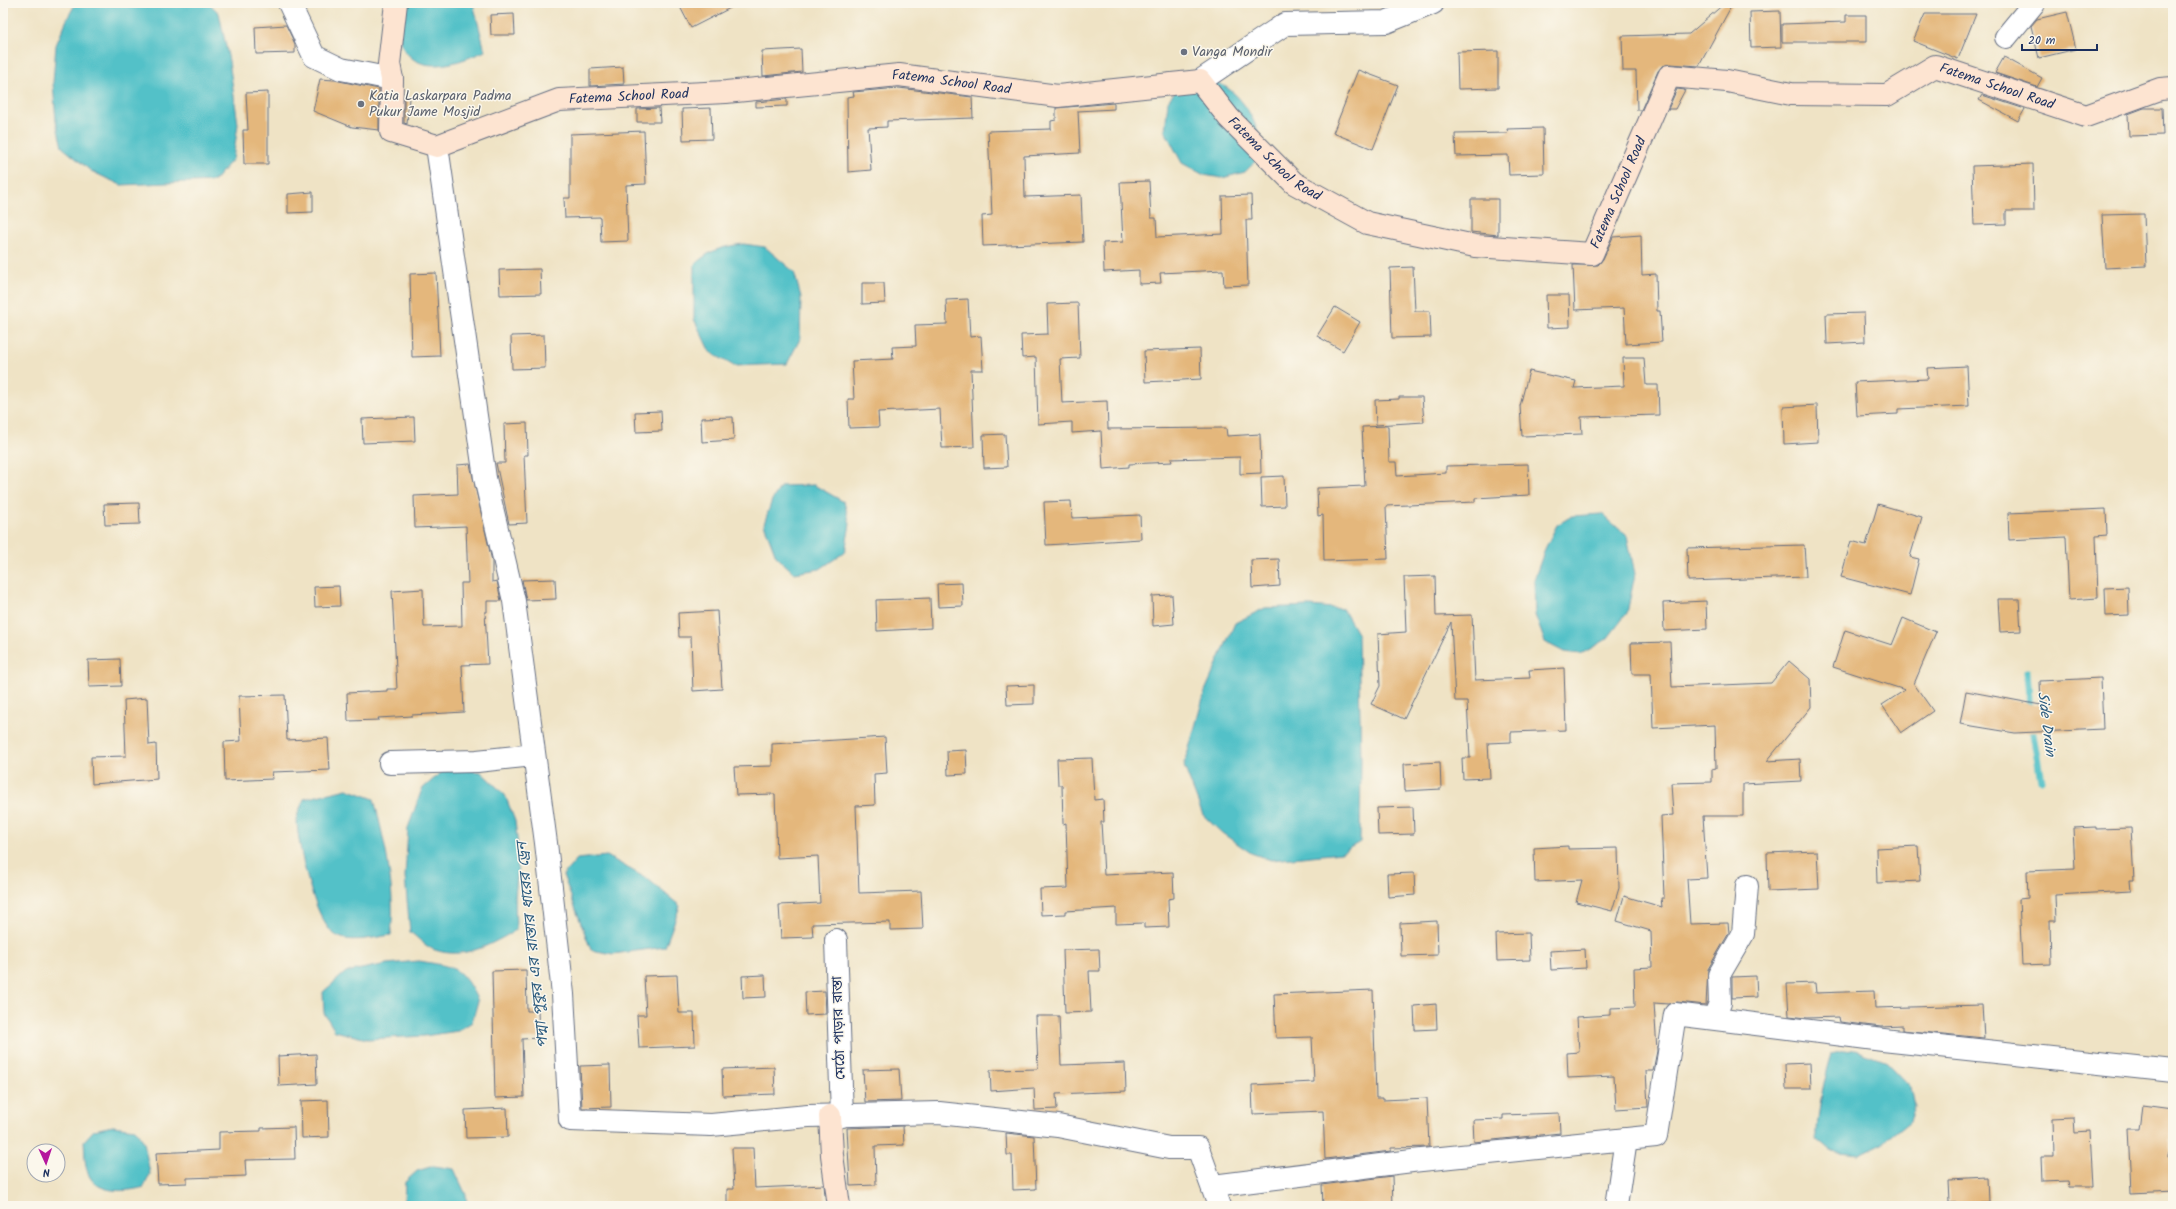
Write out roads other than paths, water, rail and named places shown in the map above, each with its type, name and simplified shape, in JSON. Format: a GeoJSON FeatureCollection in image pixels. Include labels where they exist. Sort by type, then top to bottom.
{"type":"FeatureCollection","features":[{"type":"Feature","properties":{"kind":"main road"},"geometry":{"type":"LineString","coordinates":[[396,3],[389,64],[392,79],[391,132],[437,146]]}},
{"type":"Feature","properties":{"kind":"main road","name":"Fatema School Road"},"geometry":{"type":"LineString","coordinates":[[437,146],[559,100],[726,92],[899,75],[1058,96],[1200,81],[1229,118],[1294,183],[1367,223],[1475,246],[1592,254],[1669,76],[1727,81],[1791,94],[1887,95],[1935,66],[2086,116],[2160,89],[2173,88]]}},
{"type":"Feature","properties":{"kind":"main road"},"geometry":{"type":"LineString","coordinates":[[836,1116],[832,1155],[839,1206]]}},
{"type":"Feature","properties":{"kind":"street"},"geometry":{"type":"LineString","coordinates":[[289,3],[314,56],[341,69],[392,79]]}},
{"type":"Feature","properties":{"kind":"street"},"geometry":{"type":"LineString","coordinates":[[1200,81],[1285,24],[1386,22],[1433,3]]}},
{"type":"Feature","properties":{"kind":"street"},"geometry":{"type":"LineString","coordinates":[[2006,38],[2034,3]]}},
{"type":"Feature","properties":{"kind":"street"},"geometry":{"type":"LineString","coordinates":[[437,146],[485,478],[514,601],[563,994],[570,1120],[711,1125],[836,1116],[939,1113],[1058,1126],[1169,1148],[1198,1148],[1216,1196],[1412,1161],[1656,1136],[1675,1014],[1883,1040],[2173,1071]]}},
{"type":"Feature","properties":{"kind":"street"},"geometry":{"type":"LineString","coordinates":[[390,763],[476,761],[534,755]]}},
{"type":"Feature","properties":{"kind":"street"},"geometry":{"type":"LineString","coordinates":[[1714,1018],[1720,1003],[1719,975],[1742,934],[1747,886]]}},
{"type":"Feature","properties":{"kind":"street","name":"মেঠো পাড়ার রাস্তা"},"geometry":{"type":"LineString","coordinates":[[836,940],[836,1116]]}},
{"type":"Feature","properties":{"kind":"street"},"geometry":{"type":"LineString","coordinates":[[1616,1206],[1626,1139]]}},
{"type":"Feature","properties":{"kind":"water"},"geometry":{"type":"Polygon","coordinates":[[[76,3],[209,3],[219,13],[229,61],[238,124],[233,159],[214,181],[121,185],[91,171],[62,147],[56,121],[53,83],[56,45],[68,17],[76,3]]]}},
{"type":"Feature","properties":{"kind":"water"},"geometry":{"type":"Polygon","coordinates":[[[396,3],[473,3],[485,51],[460,61],[447,64],[434,65],[422,63],[412,58],[404,49],[398,34],[396,23],[396,3]]]}},
{"type":"Feature","properties":{"kind":"water"},"geometry":{"type":"Polygon","coordinates":[[[1199,81],[1216,82],[1227,88],[1242,102],[1253,120],[1263,149],[1254,163],[1245,172],[1222,178],[1204,175],[1182,163],[1165,131],[1168,101],[1179,86],[1199,81]]]}},
{"type":"Feature","properties":{"kind":"water"},"geometry":{"type":"Polygon","coordinates":[[[743,244],[765,247],[794,272],[801,297],[800,339],[787,364],[734,366],[710,352],[694,319],[694,265],[705,256],[716,250],[728,246],[743,244]]]}},
{"type":"Feature","properties":{"kind":"water"},"geometry":{"type":"Polygon","coordinates":[[[814,485],[844,502],[850,524],[845,552],[820,569],[794,573],[776,556],[764,524],[772,500],[781,486],[814,485]]]}},
{"type":"Feature","properties":{"kind":"water"},"geometry":{"type":"Polygon","coordinates":[[[1602,514],[1627,536],[1635,574],[1627,613],[1607,639],[1581,654],[1564,652],[1545,642],[1535,615],[1534,580],[1545,549],[1557,525],[1572,516],[1602,514]]]}},
{"type":"Feature","properties":{"kind":"water"},"geometry":{"type":"Polygon","coordinates":[[[1310,606],[1343,609],[1358,635],[1361,760],[1360,842],[1341,853],[1271,860],[1251,853],[1222,833],[1203,815],[1184,766],[1205,691],[1235,623],[1265,608],[1310,606]]]}},
{"type":"Feature","properties":{"kind":"water"},"geometry":{"type":"Polygon","coordinates":[[[465,770],[481,772],[505,795],[515,821],[519,856],[515,897],[516,930],[478,949],[467,952],[446,953],[432,949],[410,932],[405,877],[408,828],[422,789],[443,771],[465,770]]]}},
{"type":"Feature","properties":{"kind":"water"},"geometry":{"type":"Polygon","coordinates":[[[347,789],[374,799],[386,850],[391,884],[391,935],[354,940],[334,934],[327,926],[320,913],[308,880],[303,862],[297,819],[304,799],[347,789]]]}},
{"type":"Feature","properties":{"kind":"water"},"geometry":{"type":"Polygon","coordinates":[[[607,856],[649,880],[680,906],[665,947],[613,954],[591,950],[563,875],[577,859],[607,856]]]}},
{"type":"Feature","properties":{"kind":"water"},"geometry":{"type":"Polygon","coordinates":[[[419,961],[449,967],[456,970],[467,981],[478,1001],[472,1022],[458,1031],[424,1036],[367,1039],[335,1031],[324,1013],[323,992],[346,972],[387,964],[419,961]]]}},
{"type":"Feature","properties":{"kind":"water"},"geometry":{"type":"Polygon","coordinates":[[[1855,1049],[1887,1062],[1911,1087],[1915,1107],[1910,1121],[1883,1143],[1860,1154],[1830,1151],[1817,1140],[1818,1120],[1822,1097],[1832,1054],[1855,1049]]]}},
{"type":"Feature","properties":{"kind":"water"},"geometry":{"type":"Polygon","coordinates":[[[113,1126],[135,1129],[144,1142],[150,1174],[144,1187],[121,1191],[105,1188],[92,1180],[88,1173],[85,1161],[84,1141],[94,1130],[113,1126]]]}},
{"type":"Feature","properties":{"kind":"water"},"geometry":{"type":"Polygon","coordinates":[[[434,1166],[454,1169],[466,1195],[467,1206],[404,1206],[405,1182],[417,1171],[434,1166]]]}},
{"type":"Feature","properties":{"kind":"waterway","name":"Side Drain"},"geometry":{"type":"LineString","coordinates":[[2027,672],[2030,711]]}},
{"type":"Feature","properties":{"kind":"waterway","name":"Side Drain"},"geometry":{"type":"LineString","coordinates":[[2031,723],[2041,780]]}},
{"type":"Feature","properties":{"kind":"place","name":"Vanga Mondir"},"geometry":{"type":"Point","coordinates":[1184,52]}},
{"type":"Feature","properties":{"kind":"place","name":"Katia Laskarpara Padma Pukur Jame Mosjid"},"geometry":{"type":"Point","coordinates":[361,104]}},
{"type":"Feature","properties":{"kind":"water label","name":"পদ্মা পুকুর এর রাস্তার ধারের ড্রেন"},"geometry":{"type":"Point","coordinates":[533,945]}}]}
